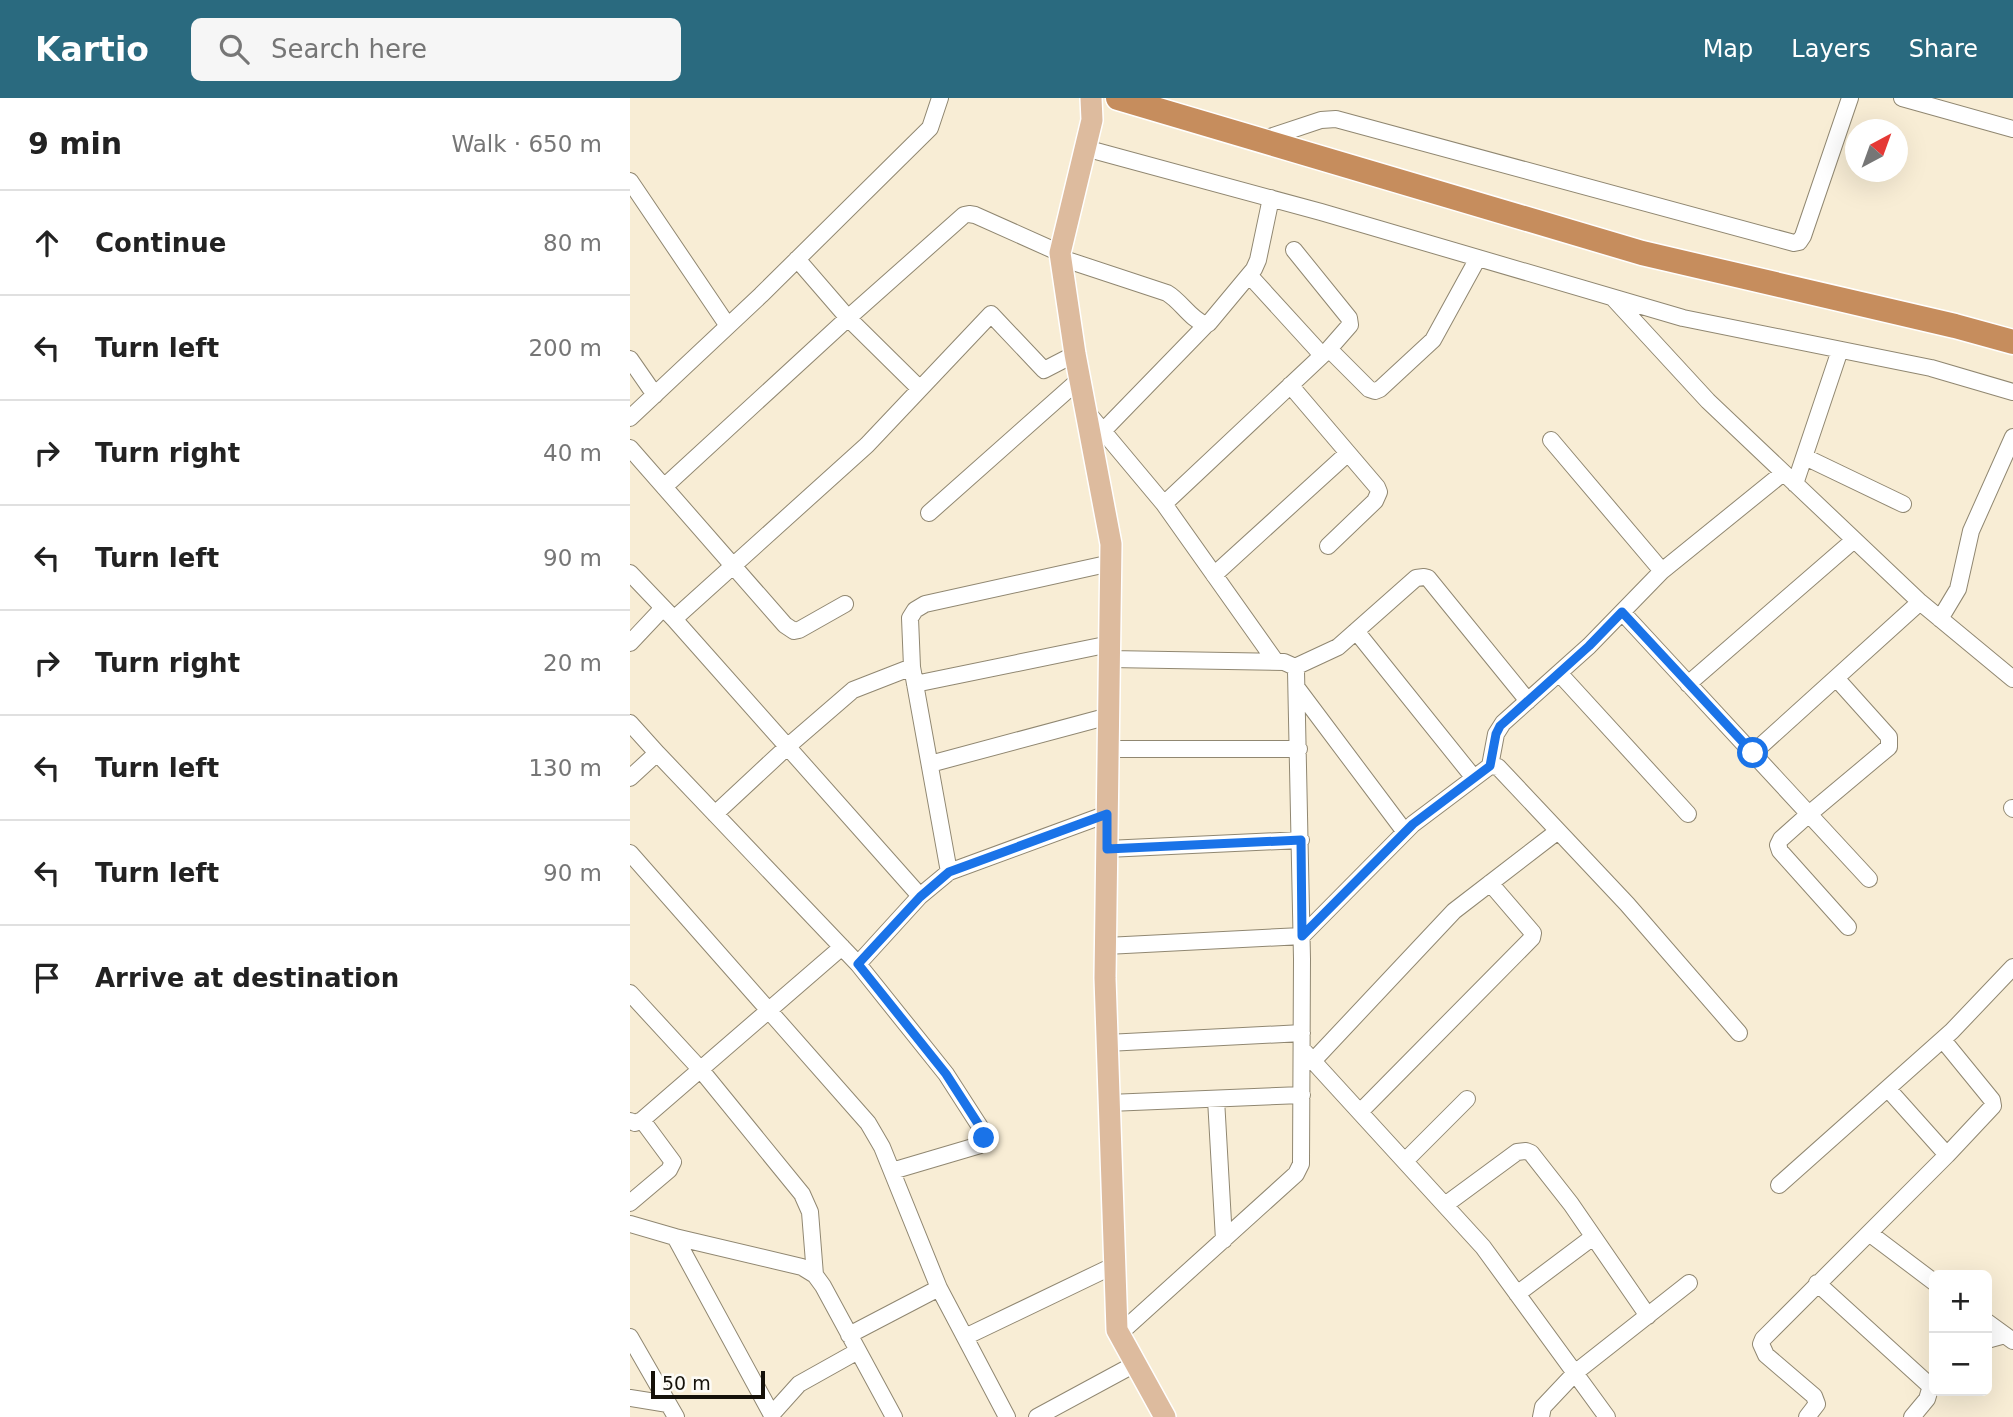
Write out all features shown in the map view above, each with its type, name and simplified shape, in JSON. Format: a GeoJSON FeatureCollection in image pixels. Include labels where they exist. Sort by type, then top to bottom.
{"type":"FeatureCollection","features":[{"type":"Feature","properties":{"kind":"highway"},"geometry":{"type":"LineString","coordinates":[[1118,98],[1643,253],[2013,342]]}},
{"type":"Feature","properties":{"kind":"main road"},"geometry":{"type":"LineString","coordinates":[[1091,98],[1092,120],[1060,256],[1075,354],[1111,544],[1106,946],[1117,1330],[1165,1417]]}},
{"type":"Feature","properties":{"kind":"main road"},"geometry":{"type":"LineString","coordinates":[[1092,120],[1106,98]]}},
{"type":"Feature","properties":{"kind":"street"},"geometry":{"type":"LineString","coordinates":[[630,418],[930,128],[940,98]]}},
{"type":"Feature","properties":{"kind":"street"},"geometry":{"type":"LineString","coordinates":[[1259,140],[1321,120],[1336,119],[1794,243],[1799,242],[1803,236],[1850,98]]}},
{"type":"Feature","properties":{"kind":"street"},"geometry":{"type":"LineString","coordinates":[[1902,98],[2013,129]]}},
{"type":"Feature","properties":{"kind":"street"},"geometry":{"type":"LineString","coordinates":[[1085,148],[1271,198],[1683,318],[1931,368],[2013,391]]}},
{"type":"Feature","properties":{"kind":"street"},"geometry":{"type":"LineString","coordinates":[[630,181],[728,326]]}},
{"type":"Feature","properties":{"kind":"street"},"geometry":{"type":"LineString","coordinates":[[1103,430],[1209,323],[1249,275],[1258,260],[1271,198]]}},
{"type":"Feature","properties":{"kind":"street"},"geometry":{"type":"LineString","coordinates":[[664,487],[964,215],[975,215],[1060,256],[1167,293],[1200,323],[1206,325]]}},
{"type":"Feature","properties":{"kind":"street"},"geometry":{"type":"LineString","coordinates":[[1164,504],[1348,329],[1350,322],[1294,250]]}},
{"type":"Feature","properties":{"kind":"street"},"geometry":{"type":"LineString","coordinates":[[1249,275],[1325,352],[1369,389],[1375,391],[1429,345],[1478,258]]}},
{"type":"Feature","properties":{"kind":"street"},"geometry":{"type":"LineString","coordinates":[[797,259],[848,318],[920,388]]}},
{"type":"Feature","properties":{"kind":"street"},"geometry":{"type":"LineString","coordinates":[[1613,297],[1708,401],[1920,602],[2013,679]]}},
{"type":"Feature","properties":{"kind":"street"},"geometry":{"type":"LineString","coordinates":[[630,643],[733,566],[867,444],[991,314],[1044,370],[1075,354]]}},
{"type":"Feature","properties":{"kind":"street"},"geometry":{"type":"LineString","coordinates":[[1106,946],[1302,936],[1417,820],[1490,766],[1497,730],[1503,723],[1559,673],[1662,571],[1789,478],[1805,457],[1840,350]]}},
{"type":"Feature","properties":{"kind":"street"},"geometry":{"type":"LineString","coordinates":[[630,359],[655,395]]}},
{"type":"Feature","properties":{"kind":"street"},"geometry":{"type":"LineString","coordinates":[[929,513],[1080,379]]}},
{"type":"Feature","properties":{"kind":"street"},"geometry":{"type":"LineString","coordinates":[[1290,385],[1379,492],[1375,501],[1328,546]]}},
{"type":"Feature","properties":{"kind":"street"},"geometry":{"type":"LineString","coordinates":[[1086,410],[1164,504],[1276,662]]}},
{"type":"Feature","properties":{"kind":"street"},"geometry":{"type":"LineString","coordinates":[[1940,619],[1958,589],[1969,538],[2013,438]]}},
{"type":"Feature","properties":{"kind":"street"},"geometry":{"type":"LineString","coordinates":[[1551,440],[1662,571]]}},
{"type":"Feature","properties":{"kind":"street"},"geometry":{"type":"LineString","coordinates":[[630,448],[785,625],[794,631],[799,630],[845,604]]}},
{"type":"Feature","properties":{"kind":"street"},"geometry":{"type":"LineString","coordinates":[[1214,575],[1348,453]]}},
{"type":"Feature","properties":{"kind":"street"},"geometry":{"type":"LineString","coordinates":[[1805,457],[1903,505]]}},
{"type":"Feature","properties":{"kind":"street"},"geometry":{"type":"LineString","coordinates":[[1688,684],[1854,540]]}},
{"type":"Feature","properties":{"kind":"street"},"geometry":{"type":"LineString","coordinates":[[949,872],[912,667],[910,618],[915,610],[925,604],[1111,563]]}},
{"type":"Feature","properties":{"kind":"street"},"geometry":{"type":"LineString","coordinates":[[630,573],[920,897]]}},
{"type":"Feature","properties":{"kind":"street"},"geometry":{"type":"LineString","coordinates":[[915,684],[1110,651],[1284,662],[1294,667],[1338,648],[1416,578],[1424,576],[1528,701]]}},
{"type":"Feature","properties":{"kind":"street"},"geometry":{"type":"LineString","coordinates":[[1753,753],[1920,602]]}},
{"type":"Feature","properties":{"kind":"street"},"geometry":{"type":"LineString","coordinates":[[1622,612],[1869,878]]}},
{"type":"Feature","properties":{"kind":"street"},"geometry":{"type":"LineString","coordinates":[[1356,631],[1474,778]]}},
{"type":"Feature","properties":{"kind":"street"},"geometry":{"type":"LineString","coordinates":[[715,814],[853,690],[912,667]]}},
{"type":"Feature","properties":{"kind":"street"},"geometry":{"type":"LineString","coordinates":[[1119,1335],[1296,1174],[1302,1158],[1302,1095],[1306,1047],[1299,749],[1294,667]]}},
{"type":"Feature","properties":{"kind":"street"},"geometry":{"type":"LineString","coordinates":[[1559,673],[1688,814]]}},
{"type":"Feature","properties":{"kind":"street"},"geometry":{"type":"LineString","coordinates":[[1836,678],[1889,737],[1890,742],[1886,752],[1809,814],[1781,839],[1778,845],[1780,851],[1848,927]]}},
{"type":"Feature","properties":{"kind":"street"},"geometry":{"type":"LineString","coordinates":[[1297,688],[1405,832]]}},
{"type":"Feature","properties":{"kind":"street"},"geometry":{"type":"LineString","coordinates":[[930,764],[1109,716]]}},
{"type":"Feature","properties":{"kind":"street"},"geometry":{"type":"LineString","coordinates":[[630,723],[858,964],[946,1074],[984,1133],[980,1145],[892,1171]]}},
{"type":"Feature","properties":{"kind":"street"},"geometry":{"type":"LineString","coordinates":[[1108,749],[1299,749]]}},
{"type":"Feature","properties":{"kind":"street"},"geometry":{"type":"LineString","coordinates":[[630,778],[657,753]]}},
{"type":"Feature","properties":{"kind":"street"},"geometry":{"type":"LineString","coordinates":[[1490,766],[1498,767],[1627,904],[1739,1033]]}},
{"type":"Feature","properties":{"kind":"street"},"geometry":{"type":"LineString","coordinates":[[858,964],[920,897],[949,872],[1107,814]]}},
{"type":"Feature","properties":{"kind":"street"},"geometry":{"type":"LineString","coordinates":[[1107,1043],[1306,1047],[1448,917],[1558,831]]}},
{"type":"Feature","properties":{"kind":"street"},"geometry":{"type":"LineString","coordinates":[[1107,849],[1301,840]]}},
{"type":"Feature","properties":{"kind":"street"},"geometry":{"type":"LineString","coordinates":[[630,853],[868,1124],[882,1147],[939,1287],[1007,1417]]}},
{"type":"Feature","properties":{"kind":"street"},"geometry":{"type":"LineString","coordinates":[[1360,1112],[1532,938],[1533,933],[1490,883]]}},
{"type":"Feature","properties":{"kind":"street"},"geometry":{"type":"LineString","coordinates":[[630,1203],[669,1170],[673,1161],[636,1121],[701,1070],[842,947]]}},
{"type":"Feature","properties":{"kind":"street"},"geometry":{"type":"LineString","coordinates":[[1779,1185],[1943,1040],[2013,967]]}},
{"type":"Feature","properties":{"kind":"street"},"geometry":{"type":"LineString","coordinates":[[630,993],[701,1070],[802,1194],[810,1212],[815,1275]]}},
{"type":"Feature","properties":{"kind":"street"},"geometry":{"type":"LineString","coordinates":[[1807,1417],[1816,1404],[1814,1396],[1766,1354],[1761,1344],[1763,1339],[1993,1106],[1992,1100],[1943,1040]]}},
{"type":"Feature","properties":{"kind":"street"},"geometry":{"type":"LineString","coordinates":[[1306,1047],[1360,1112],[1483,1247],[1607,1417]]}},
{"type":"Feature","properties":{"kind":"street"},"geometry":{"type":"LineString","coordinates":[[1888,1089],[1947,1155]]}},
{"type":"Feature","properties":{"kind":"street"},"geometry":{"type":"LineString","coordinates":[[1109,1103],[1302,1095]]}},
{"type":"Feature","properties":{"kind":"street"},"geometry":{"type":"LineString","coordinates":[[1216,1099],[1224,1240]]}},
{"type":"Feature","properties":{"kind":"street"},"geometry":{"type":"LineString","coordinates":[[1405,1161],[1467,1099]]}},
{"type":"Feature","properties":{"kind":"street"},"geometry":{"type":"LineString","coordinates":[[1445,1205],[1517,1152],[1531,1153],[1571,1204],[1643,1309]]}},
{"type":"Feature","properties":{"kind":"street"},"geometry":{"type":"LineString","coordinates":[[630,1224],[802,1267],[815,1275],[894,1417]]}},
{"type":"Feature","properties":{"kind":"street"},"geometry":{"type":"LineString","coordinates":[[1869,1233],[1929,1278]]}},
{"type":"Feature","properties":{"kind":"street"},"geometry":{"type":"LineString","coordinates":[[675,1237],[772,1416],[799,1384],[858,1351]]}},
{"type":"Feature","properties":{"kind":"street"},"geometry":{"type":"LineString","coordinates":[[1517,1294],[1593,1237]]}},
{"type":"Feature","properties":{"kind":"street"},"geometry":{"type":"LineString","coordinates":[[965,1337],[1115,1265]]}},
{"type":"Feature","properties":{"kind":"street"},"geometry":{"type":"LineString","coordinates":[[1541,1417],[1543,1407],[1573,1369],[1643,1309],[1689,1283]]}},
{"type":"Feature","properties":{"kind":"street"},"geometry":{"type":"LineString","coordinates":[[1818,1283],[1929,1379]]}},
{"type":"Feature","properties":{"kind":"street"},"geometry":{"type":"LineString","coordinates":[[849,1335],[939,1287]]}},
{"type":"Feature","properties":{"kind":"street"},"geometry":{"type":"LineString","coordinates":[[1992,1326],[2009,1338]]}},
{"type":"Feature","properties":{"kind":"street"},"geometry":{"type":"LineString","coordinates":[[630,1337],[672,1410]]}},
{"type":"Feature","properties":{"kind":"street"},"geometry":{"type":"LineString","coordinates":[[1037,1417],[1135,1363]]}},
{"type":"Feature","properties":{"kind":"street"},"geometry":{"type":"LineString","coordinates":[[1912,1417],[1927,1399],[1929,1392]]}},
{"type":"Feature","properties":{"kind":"street"},"geometry":{"type":"LineString","coordinates":[[630,1398],[672,1410]]}},
{"type":"Feature","properties":{"kind":"route"},"geometry":{"type":"LineString","coordinates":[[984,1138],[984,1133],[946,1074],[858,964],[920,897],[949,872],[1107,814],[1107,849],[1301,840],[1302,936],[1413,824],[1490,766],[1500,726],[1589,646],[1622,612],[1753,753]]}}]}
